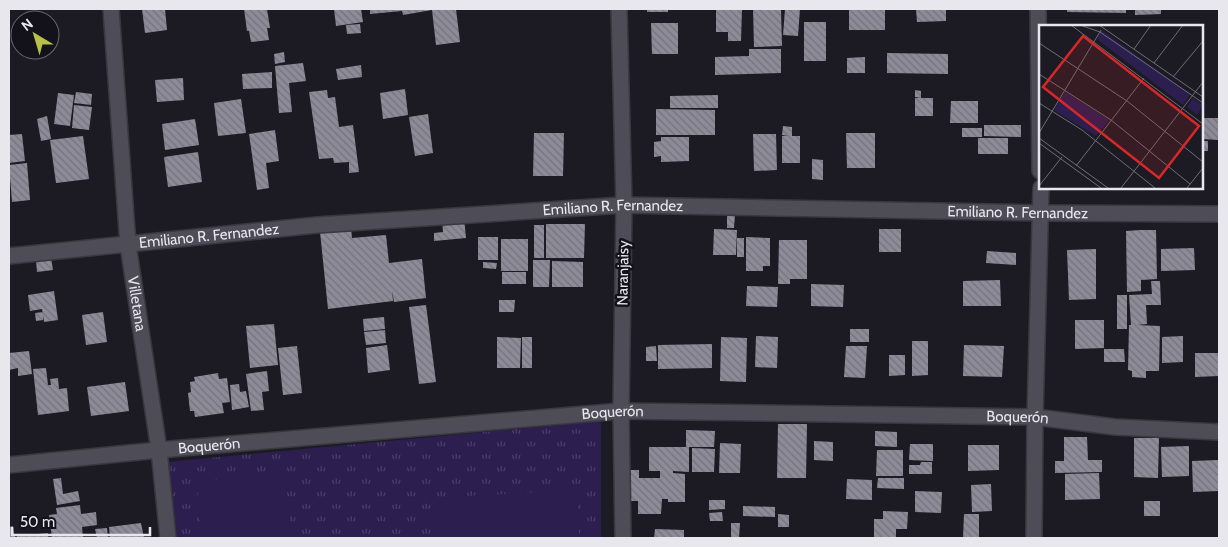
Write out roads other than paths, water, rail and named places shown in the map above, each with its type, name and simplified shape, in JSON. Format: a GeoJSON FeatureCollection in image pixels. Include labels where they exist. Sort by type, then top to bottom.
{"type":"FeatureCollection","features":[{"type":"Feature","properties":{"kind":"street","name":"Villetana"},"geometry":{"type":"LineString","coordinates":[[111,9],[128,245],[159,450],[168,538]]}},
{"type":"Feature","properties":{"kind":"street","name":"Naranjaisy"},"geometry":{"type":"LineString","coordinates":[[619,9],[624,205],[621,411],[623,538]]}},
{"type":"Feature","properties":{"kind":"street"},"geometry":{"type":"LineString","coordinates":[[1038,9],[1039,90]]}},
{"type":"Feature","properties":{"kind":"street"},"geometry":{"type":"LineString","coordinates":[[1034,538],[1041,189]]}},
{"type":"Feature","properties":{"kind":"street","name":"Emiliano R. Fernandez"},"geometry":{"type":"LineString","coordinates":[[9,256],[317,225],[624,205],[1041,213],[1219,214]]}},
{"type":"Feature","properties":{"kind":"street","name":"Boquerón"},"geometry":{"type":"LineString","coordinates":[[9,465],[159,450],[621,411],[1035,417],[1115,427],[1219,432]]}}]}
